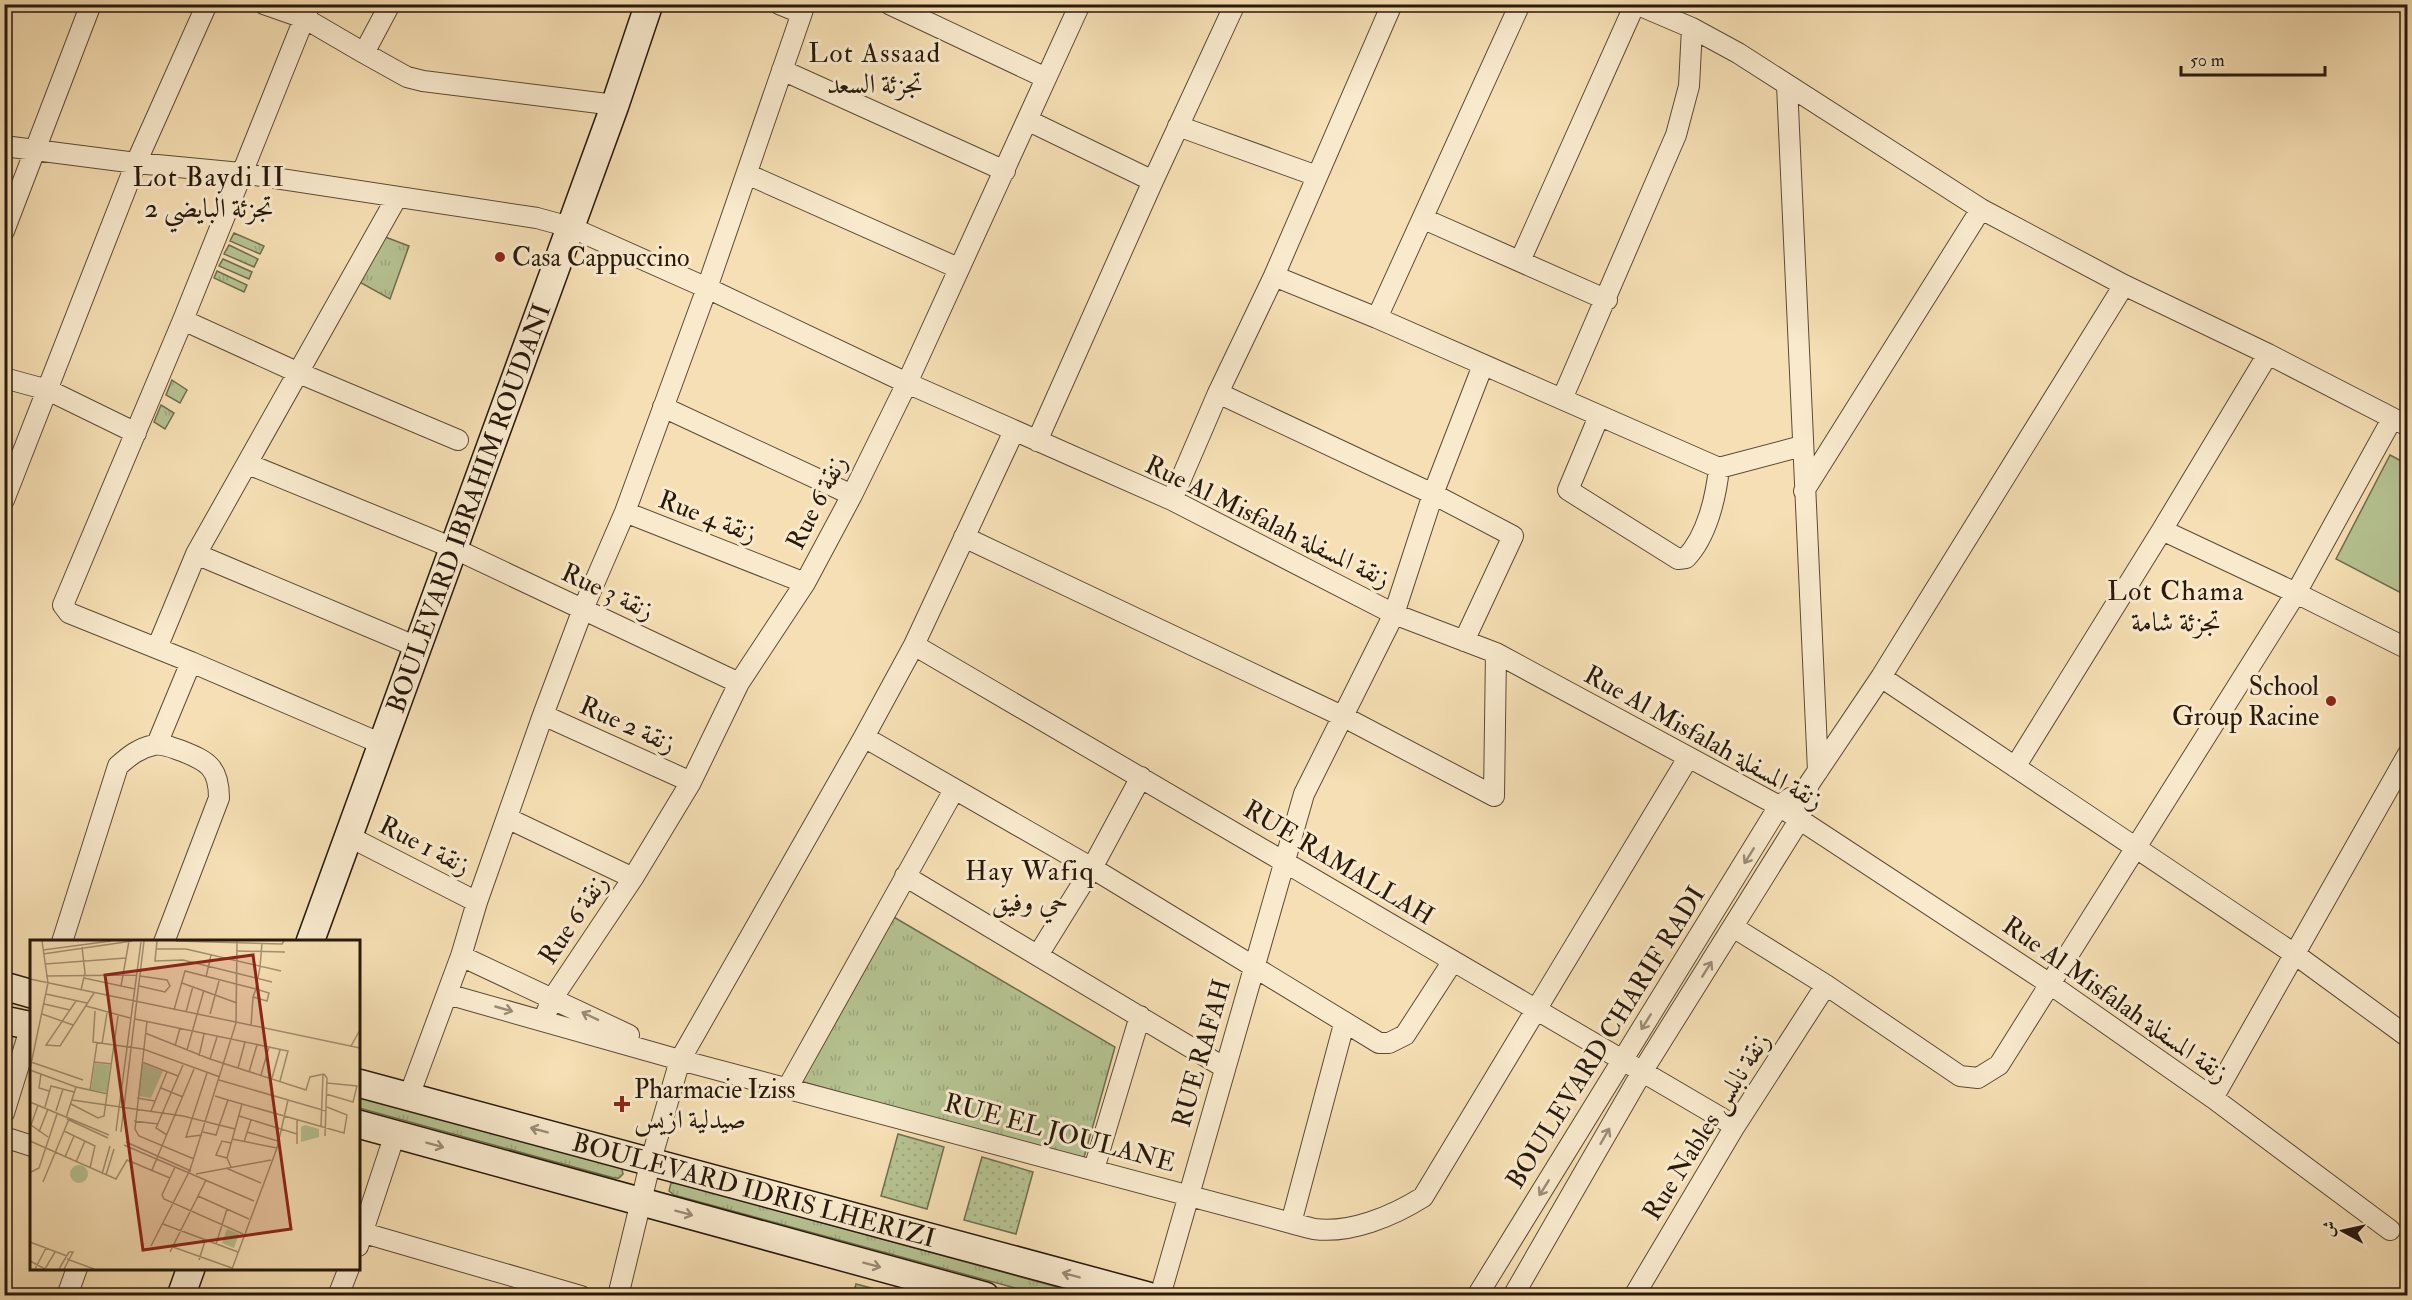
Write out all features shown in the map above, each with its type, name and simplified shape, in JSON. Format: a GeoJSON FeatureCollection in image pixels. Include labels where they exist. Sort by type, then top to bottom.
{"type":"FeatureCollection","features":[{"type":"Feature","properties":{"kind":"main road","name":"BOULEVARD IBRAHIM ROUDANI"},"geometry":{"type":"LineString","coordinates":[[311,940],[615,105],[649,4]]}},
{"type":"Feature","properties":{"kind":"main road"},"geometry":{"type":"LineString","coordinates":[[4,986],[30,993]]}},
{"type":"Feature","properties":{"kind":"main road"},"geometry":{"type":"LineString","coordinates":[[4,1020],[30,1026]]}},
{"type":"Feature","properties":{"kind":"main road","name":"BOULEVARD IDRIS LHERIZI"},"geometry":{"type":"LineString","coordinates":[[360,1084],[651,1160],[1148,1296]]}},
{"type":"Feature","properties":{"kind":"main road","name":"BOULEVARD IDRIS LHERIZI"},"geometry":{"type":"LineString","coordinates":[[360,1125],[985,1296]]}},
{"type":"Feature","properties":{"kind":"main road"},"geometry":{"type":"LineString","coordinates":[[181,1296],[191,1270]]}},
{"type":"Feature","properties":{"kind":"street"},"geometry":{"type":"LineString","coordinates":[[4,231],[91,4]]}},
{"type":"Feature","properties":{"kind":"street"},"geometry":{"type":"LineString","coordinates":[[4,500],[136,163],[207,4]]}},
{"type":"Feature","properties":{"kind":"street"},"geometry":{"type":"LineString","coordinates":[[264,4],[307,11],[364,53],[407,77],[423,81],[615,105]]}},
{"type":"Feature","properties":{"kind":"street"},"geometry":{"type":"LineString","coordinates":[[364,53],[390,4]]}},
{"type":"Feature","properties":{"kind":"street"},"geometry":{"type":"LineString","coordinates":[[409,1096],[461,956],[477,902],[543,715],[583,609],[625,512],[707,288],[803,9],[779,4]]}},
{"type":"Feature","properties":{"kind":"street"},"geometry":{"type":"LineString","coordinates":[[889,4],[1046,78]]}},
{"type":"Feature","properties":{"kind":"street","name":"Rue 6 زنقة"},"geometry":{"type":"LineString","coordinates":[[543,1021],[552,999],[633,878],[692,782],[739,683],[805,583],[852,495],[907,383],[1080,4]]}},
{"type":"Feature","properties":{"kind":"street"},"geometry":{"type":"LineString","coordinates":[[1037,441],[1152,181],[1236,4]]}},
{"type":"Feature","properties":{"kind":"street"},"geometry":{"type":"LineString","coordinates":[[1172,500],[1218,393],[1274,276],[1392,4]]}},
{"type":"Feature","properties":{"kind":"street"},"geometry":{"type":"LineString","coordinates":[[1377,318],[1520,4]]}},
{"type":"Feature","properties":{"kind":"street"},"geometry":{"type":"LineString","coordinates":[[1520,261],[1635,4],[1692,28],[1738,53],[1981,209],[2124,285],[2268,354],[2400,423],[2296,593],[1999,1065],[1978,1078],[1960,1076],[1826,985],[1733,927]]}},
{"type":"Feature","properties":{"kind":"street"},"geometry":{"type":"LineString","coordinates":[[307,11],[183,320],[63,605],[69,613],[191,662],[382,744]]}},
{"type":"Feature","properties":{"kind":"street"},"geometry":{"type":"LineString","coordinates":[[1562,399],[1607,300],[1676,135],[1689,87],[1692,28]]}},
{"type":"Feature","properties":{"kind":"street"},"geometry":{"type":"LineString","coordinates":[[782,70],[1005,171]]}},
{"type":"Feature","properties":{"kind":"street"},"geometry":{"type":"LineString","coordinates":[[1787,85],[1814,777]]}},
{"type":"Feature","properties":{"kind":"street"},"geometry":{"type":"LineString","coordinates":[[1027,120],[1152,181]]}},
{"type":"Feature","properties":{"kind":"street"},"geometry":{"type":"LineString","coordinates":[[1178,126],[1317,176]]}},
{"type":"Feature","properties":{"kind":"street","name":"Rue Al Misfalah زنقة المسفلة"},"geometry":{"type":"LineString","coordinates":[[4,146],[136,163],[241,173],[537,218],[570,227],[707,288],[907,383],[1172,500],[1394,614],[1496,653],[1779,806],[2050,984],[2213,1098],[2390,1230]]}},
{"type":"Feature","properties":{"kind":"street"},"geometry":{"type":"LineString","coordinates":[[747,174],[958,268]]}},
{"type":"Feature","properties":{"kind":"street"},"geometry":{"type":"LineString","coordinates":[[157,648],[196,554],[397,197]]}},
{"type":"Feature","properties":{"kind":"street"},"geometry":{"type":"LineString","coordinates":[[1804,491],[1981,209]]}},
{"type":"Feature","properties":{"kind":"street"},"geometry":{"type":"LineString","coordinates":[[1424,219],[1607,300]]}},
{"type":"Feature","properties":{"kind":"street"},"geometry":{"type":"LineString","coordinates":[[1274,276],[1377,318],[1719,468],[1802,446]]}},
{"type":"Feature","properties":{"kind":"street"},"geometry":{"type":"LineString","coordinates":[[1779,806],[1814,777],[1881,677],[2124,285]]}},
{"type":"Feature","properties":{"kind":"street"},"geometry":{"type":"LineString","coordinates":[[183,320],[458,440]]}},
{"type":"Feature","properties":{"kind":"street"},"geometry":{"type":"LineString","coordinates":[[2015,767],[2268,354]]}},
{"type":"Feature","properties":{"kind":"street","name":"RUE RAFAH"},"geometry":{"type":"LineString","coordinates":[[1160,1296],[1304,794],[1394,614],[1433,494],[1483,365]]}},
{"type":"Feature","properties":{"kind":"street"},"geometry":{"type":"LineString","coordinates":[[4,378],[48,390],[136,433]]}},
{"type":"Feature","properties":{"kind":"street"},"geometry":{"type":"LineString","coordinates":[[1218,393],[1433,494],[1513,536],[1464,641]]}},
{"type":"Feature","properties":{"kind":"street"},"geometry":{"type":"LineString","coordinates":[[663,407],[852,495]]}},
{"type":"Feature","properties":{"kind":"street"},"geometry":{"type":"LineString","coordinates":[[1599,416],[1568,490],[1678,559],[1686,558],[1693,551],[1715,500],[1719,468]]}},
{"type":"Feature","properties":{"kind":"street"},"geometry":{"type":"LineString","coordinates":[[618,1296],[640,1201],[680,1060],[914,645],[1014,431]]}},
{"type":"Feature","properties":{"kind":"street","name":"Rue 3 زنقة"},"geometry":{"type":"LineString","coordinates":[[248,465],[453,548],[739,683]]}},
{"type":"Feature","properties":{"kind":"street","name":"Rue 4 زنقة"},"geometry":{"type":"LineString","coordinates":[[625,512],[805,583]]}},
{"type":"Feature","properties":{"kind":"street"},"geometry":{"type":"LineString","coordinates":[[2162,530],[2408,649]]}},
{"type":"Feature","properties":{"kind":"street"},"geometry":{"type":"LineString","coordinates":[[964,537],[1344,717],[1494,796],[1496,653]]}},
{"type":"Feature","properties":{"kind":"street"},"geometry":{"type":"LineString","coordinates":[[196,554],[417,647]]}},
{"type":"Feature","properties":{"kind":"street","name":"RUE RAMALLAH"},"geometry":{"type":"LineString","coordinates":[[914,645],[1735,1126]]}},
{"type":"Feature","properties":{"kind":"street"},"geometry":{"type":"LineString","coordinates":[[157,744],[191,662]]}},
{"type":"Feature","properties":{"kind":"street"},"geometry":{"type":"LineString","coordinates":[[1881,677],[2296,955],[2408,1037]]}},
{"type":"Feature","properties":{"kind":"street","name":"Rue 2 زنقة"},"geometry":{"type":"LineString","coordinates":[[543,715],[692,782]]}},
{"type":"Feature","properties":{"kind":"street"},"geometry":{"type":"LineString","coordinates":[[864,737],[1092,868],[1379,1043],[1389,1043],[1405,1035],[1453,961]]}},
{"type":"Feature","properties":{"kind":"street"},"geometry":{"type":"LineString","coordinates":[[63,940],[118,766],[135,752],[157,744],[172,747],[206,761],[213,769],[219,787],[219,798],[165,940]]}},
{"type":"Feature","properties":{"kind":"street"},"geometry":{"type":"LineString","coordinates":[[2213,1098],[2296,955],[2407,754]]}},
{"type":"Feature","properties":{"kind":"street"},"geometry":{"type":"LineString","coordinates":[[1537,1011],[1688,758]]}},
{"type":"Feature","properties":{"kind":"street"},"geometry":{"type":"LineString","coordinates":[[1038,955],[1092,868],[1141,777]]}},
{"type":"Feature","properties":{"kind":"street","name":"BOULEVARD CHARIF RADI"},"geometry":{"type":"LineString","coordinates":[[1513,1296],[1642,1072],[1800,819],[1814,777]]}},
{"type":"Feature","properties":{"kind":"street"},"geometry":{"type":"LineString","coordinates":[[788,1087],[954,790]]}},
{"type":"Feature","properties":{"kind":"street","name":"BOULEVARD CHARIF RADI"},"geometry":{"type":"LineString","coordinates":[[1477,1296],[1779,806]]}},
{"type":"Feature","properties":{"kind":"street"},"geometry":{"type":"LineString","coordinates":[[507,818],[633,878]]}},
{"type":"Feature","properties":{"kind":"street","name":"Rue 1 زنقة"},"geometry":{"type":"LineString","coordinates":[[348,836],[477,902]]}},
{"type":"Feature","properties":{"kind":"street"},"geometry":{"type":"LineString","coordinates":[[905,876],[1225,1068]]}},
{"type":"Feature","properties":{"kind":"street"},"geometry":{"type":"LineString","coordinates":[[461,956],[680,1060]]}},
{"type":"Feature","properties":{"kind":"street","name":"Rue Nables زنقة نابلس"},"geometry":{"type":"LineString","coordinates":[[1634,1296],[1735,1126],[1826,985]]}},
{"type":"Feature","properties":{"kind":"street"},"geometry":{"type":"LineString","coordinates":[[447,993],[680,1060]]}},
{"type":"Feature","properties":{"kind":"street","name":"RUE EL JOULANE"},"geometry":{"type":"LineString","coordinates":[[680,1060],[1291,1223],[1315,1229],[1335,1229],[1359,1225],[1410,1206],[1423,1197],[1537,1011]]}},
{"type":"Feature","properties":{"kind":"street"},"geometry":{"type":"LineString","coordinates":[[1094,1169],[1140,1016]]}},
{"type":"Feature","properties":{"kind":"street"},"geometry":{"type":"LineString","coordinates":[[1291,1223],[1344,1023]]}},
{"type":"Feature","properties":{"kind":"street"},"geometry":{"type":"LineString","coordinates":[[4,1113],[30,1029]]}},
{"type":"Feature","properties":{"kind":"street"},"geometry":{"type":"LineString","coordinates":[[395,1134],[361,1239],[580,1296]]}},
{"type":"Feature","properties":{"kind":"street"},"geometry":{"type":"LineString","coordinates":[[4,1137],[30,1145]]}},
{"type":"Feature","properties":{"kind":"street"},"geometry":{"type":"LineString","coordinates":[[67,1296],[77,1270]]}},
{"type":"Feature","properties":{"kind":"street"},"geometry":{"type":"LineString","coordinates":[[338,1296],[349,1270]]}},
{"type":"Feature","properties":{"kind":"green space"},"geometry":{"type":"Polygon","coordinates":[[[234,233],[264,246],[260,254],[230,241],[234,233]]]}},
{"type":"Feature","properties":{"kind":"green space"},"geometry":{"type":"Polygon","coordinates":[[[380,235],[409,246],[390,299],[354,279],[380,235]]]}},
{"type":"Feature","properties":{"kind":"green space"},"geometry":{"type":"Polygon","coordinates":[[[229,245],[258,259],[254,267],[224,254],[229,245]]]}},
{"type":"Feature","properties":{"kind":"green space"},"geometry":{"type":"Polygon","coordinates":[[[223,259],[252,272],[249,279],[219,266],[223,259]]]}},
{"type":"Feature","properties":{"kind":"green space"},"geometry":{"type":"Polygon","coordinates":[[[217,271],[247,285],[244,292],[214,278],[217,271]]]}},
{"type":"Feature","properties":{"kind":"green space"},"geometry":{"type":"Polygon","coordinates":[[[172,380],[187,390],[180,403],[166,395],[172,380]]]}},
{"type":"Feature","properties":{"kind":"green space"},"geometry":{"type":"Polygon","coordinates":[[[161,405],[174,413],[165,429],[154,422],[161,405]]]}},
{"type":"Feature","properties":{"kind":"green space"},"geometry":{"type":"Polygon","coordinates":[[[2390,455],[2407,464],[2407,596],[2336,559],[2390,455]]]}},
{"type":"Feature","properties":{"kind":"green space"},"geometry":{"type":"Polygon","coordinates":[[[892,916],[1115,1047],[1083,1161],[800,1081],[892,916]]]}},
{"type":"Feature","properties":{"kind":"green space"},"geometry":{"type":"Polygon","coordinates":[[[360,1096],[618,1166],[622,1169],[623,1174],[619,1178],[360,1108],[360,1096]]]}},
{"type":"Feature","properties":{"kind":"green space"},"geometry":{"type":"Polygon","coordinates":[[[898,1134],[944,1147],[927,1209],[881,1196],[898,1134]]]}},
{"type":"Feature","properties":{"kind":"green space"},"geometry":{"type":"Polygon","coordinates":[[[982,1157],[1033,1172],[1016,1234],[964,1220],[982,1157]]]}},
{"type":"Feature","properties":{"kind":"green space"},"geometry":{"type":"Polygon","coordinates":[[[671,1183],[1087,1295],[1041,1295],[674,1195],[669,1191],[671,1183]]]}},
{"type":"Feature","properties":{"kind":"green space"},"geometry":{"type":"Polygon","coordinates":[[[856,1284],[898,1295],[853,1295],[856,1284]]]}},
{"type":"Feature","properties":{"kind":"place","name":"Casa Cappuccino"},"geometry":{"type":"Point","coordinates":[500,257]}},
{"type":"Feature","properties":{"kind":"place","name":"School Group Racine"},"geometry":{"type":"Point","coordinates":[2331,701]}},
{"type":"Feature","properties":{"kind":"place","name":"Pharmacie Iziss صيدلية ازيس"},"geometry":{"type":"Point","coordinates":[622,1104]}},
{"type":"Feature","properties":{"kind":"district","name":"Lot Assaad تجزئة السعد"},"geometry":{"type":"Point","coordinates":[875,68]}},
{"type":"Feature","properties":{"kind":"district","name":"Lot Baydi II تجزئة البايضي 2"},"geometry":{"type":"Point","coordinates":[209,192]}},
{"type":"Feature","properties":{"kind":"district","name":"Lot Chama تجزئة شامة"},"geometry":{"type":"Point","coordinates":[2176,606]}},
{"type":"Feature","properties":{"kind":"district","name":"Hay Wafiq حي وفيق"},"geometry":{"type":"Point","coordinates":[1030,886]}}]}
